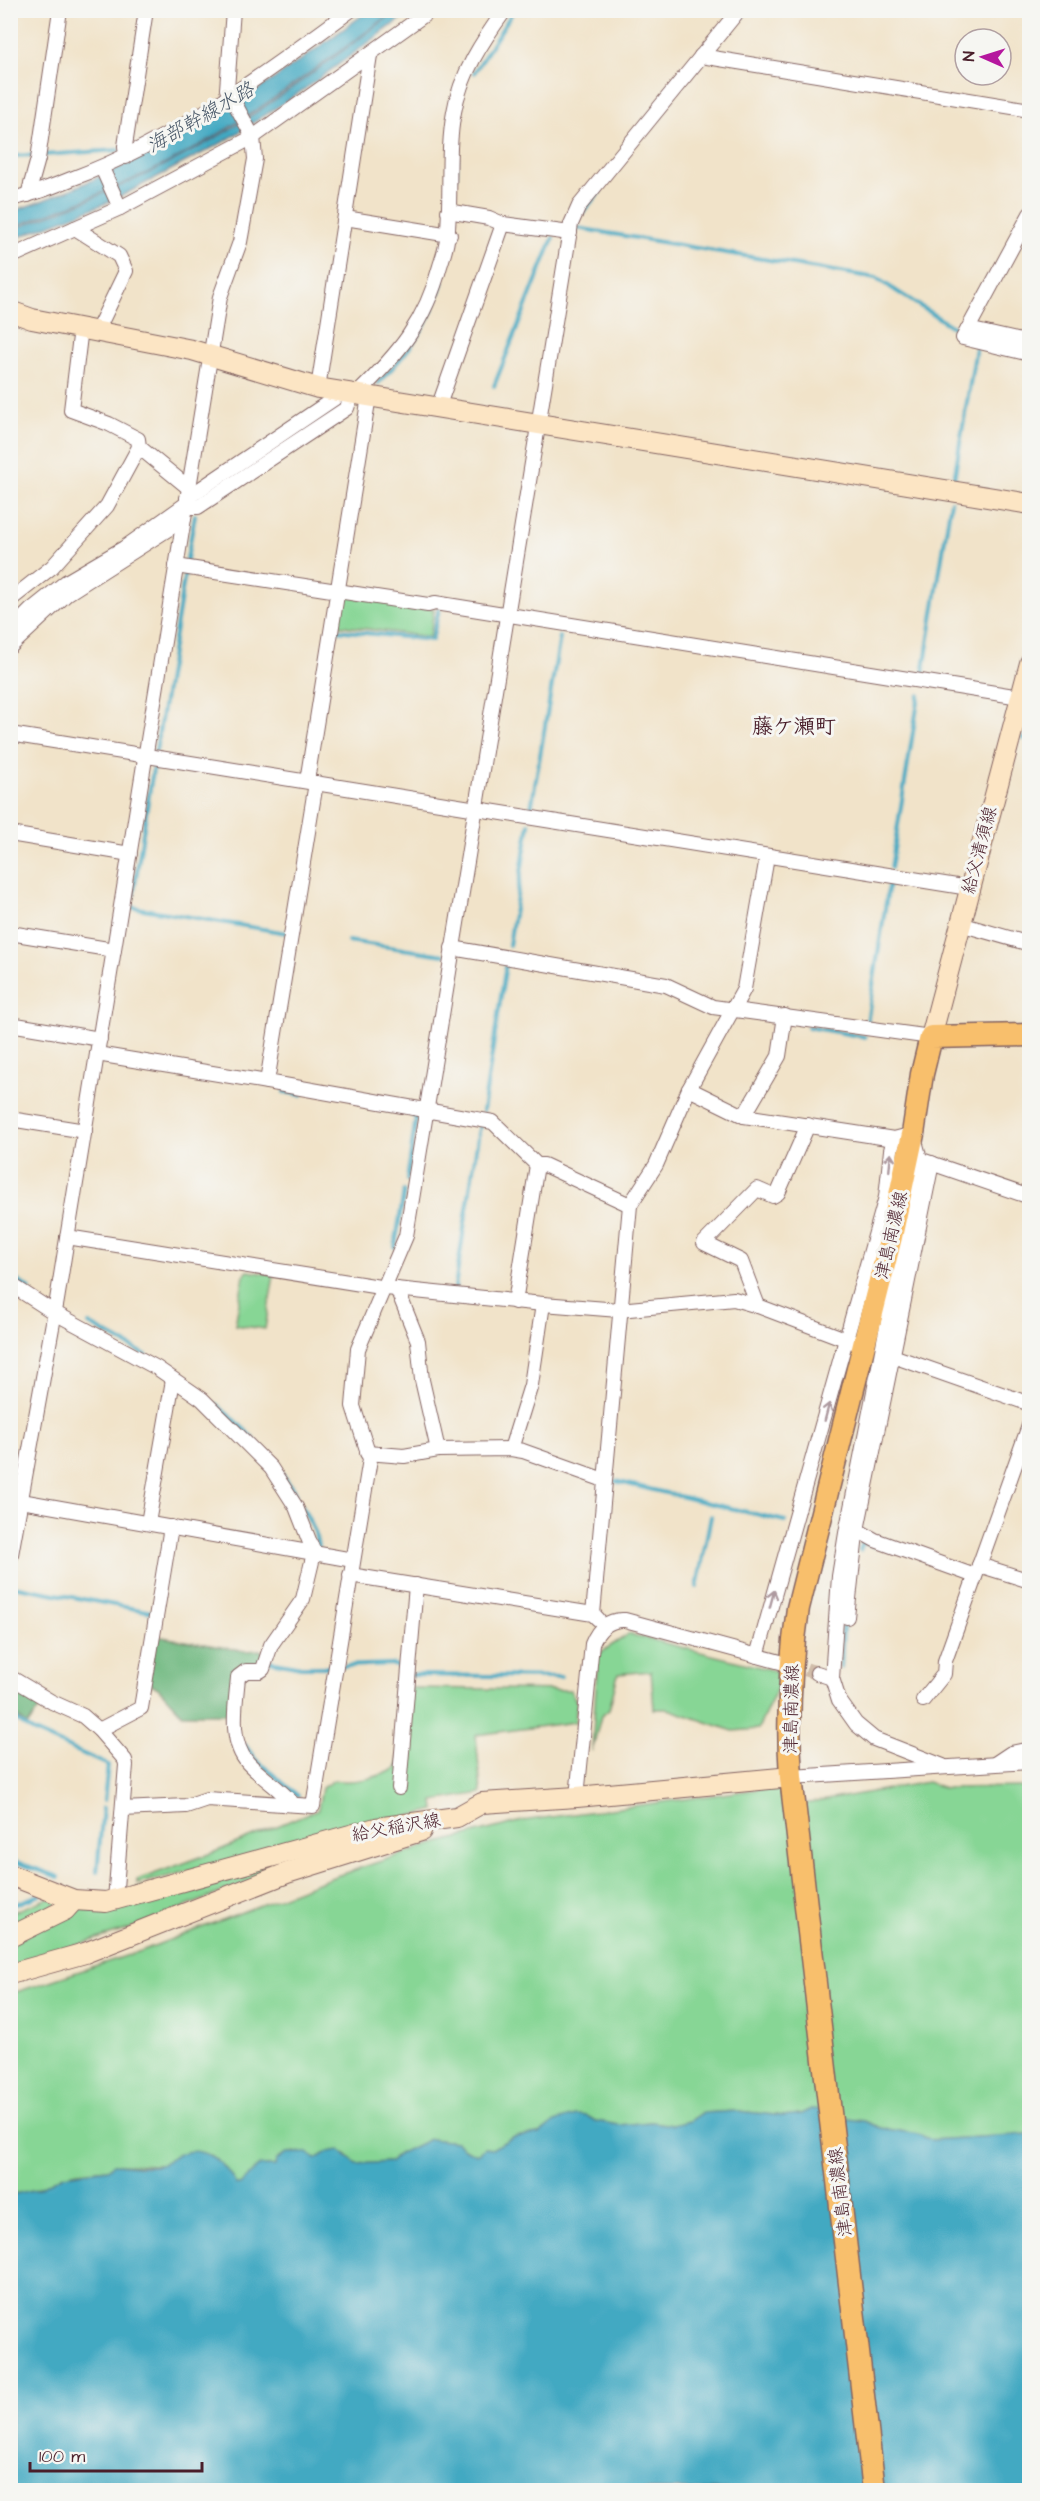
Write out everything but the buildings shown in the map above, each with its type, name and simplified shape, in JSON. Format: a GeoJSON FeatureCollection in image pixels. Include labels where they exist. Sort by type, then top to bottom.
{"type":"FeatureCollection","features":[{"type":"Feature","properties":{"kind":"main road"},"geometry":{"type":"LineString","coordinates":[[931,1037],[1029,1035]]}},
{"type":"Feature","properties":{"kind":"main road","name":"津島南濃線"},"geometry":{"type":"LineString","coordinates":[[874,2490],[792,1787],[788,1734],[790,1685],[798,1608],[869,1326],[903,1136],[931,1037]]}},
{"type":"Feature","properties":{"kind":"street"},"geometry":{"type":"LineString","coordinates":[[28,195],[38,159],[60,10]]}},
{"type":"Feature","properties":{"kind":"street"},"geometry":{"type":"LineString","coordinates":[[126,158],[125,146],[146,10]]}},
{"type":"Feature","properties":{"kind":"street"},"geometry":{"type":"LineString","coordinates":[[10,1560],[16,1500],[55,1313],[220,297],[240,242],[255,159],[252,135],[227,89],[233,10]]}},
{"type":"Feature","properties":{"kind":"street"},"geometry":{"type":"LineString","coordinates":[[10,199],[103,170],[232,101],[351,10]]}},
{"type":"Feature","properties":{"kind":"street"},"geometry":{"type":"LineString","coordinates":[[10,257],[119,207],[252,135],[370,55],[431,10]]}},
{"type":"Feature","properties":{"kind":"street"},"geometry":{"type":"LineString","coordinates":[[10,632],[31,610],[66,582],[124,548],[186,503],[356,394],[389,363],[407,341],[430,300],[449,234],[452,136],[458,95],[472,64],[505,10]]}},
{"type":"Feature","properties":{"kind":"street"},"geometry":{"type":"LineString","coordinates":[[123,1809],[186,1806],[207,1799],[313,1806],[370,1459],[353,1406],[358,1349],[391,1289],[406,1236],[570,233],[579,206],[738,10]]}},
{"type":"Feature","properties":{"kind":"street"},"geometry":{"type":"LineString","coordinates":[[318,388],[370,55]]}},
{"type":"Feature","properties":{"kind":"street"},"geometry":{"type":"LineString","coordinates":[[701,56],[1029,110]]}},
{"type":"Feature","properties":{"kind":"street"},"geometry":{"type":"LineString","coordinates":[[103,170],[119,207]]}},
{"type":"Feature","properties":{"kind":"street"},"geometry":{"type":"LineString","coordinates":[[448,211],[489,218],[503,224],[570,233]]}},
{"type":"Feature","properties":{"kind":"street"},"geometry":{"type":"LineString","coordinates":[[1029,214],[963,339],[1029,354]]}},
{"type":"Feature","properties":{"kind":"street"},"geometry":{"type":"LineString","coordinates":[[345,218],[449,234]]}},
{"type":"Feature","properties":{"kind":"street"},"geometry":{"type":"LineString","coordinates":[[438,408],[503,224]]}},
{"type":"Feature","properties":{"kind":"street"},"geometry":{"type":"LineString","coordinates":[[75,228],[119,256],[126,272],[89,330],[71,410],[110,424],[138,440],[139,447],[186,503]]}},
{"type":"Feature","properties":{"kind":"street"},"geometry":{"type":"LineString","coordinates":[[10,311],[32,319],[149,340],[318,388],[1029,504]]}},
{"type":"Feature","properties":{"kind":"street"},"geometry":{"type":"LineString","coordinates":[[968,329],[1029,343]]}},
{"type":"Feature","properties":{"kind":"street"},"geometry":{"type":"LineString","coordinates":[[267,1082],[338,590],[356,394]]}},
{"type":"Feature","properties":{"kind":"street"},"geometry":{"type":"LineString","coordinates":[[31,610],[10,601],[52,567],[107,506],[139,447]]}},
{"type":"Feature","properties":{"kind":"street"},"geometry":{"type":"LineString","coordinates":[[10,647],[68,593],[159,537],[186,503]]}},
{"type":"Feature","properties":{"kind":"street"},"geometry":{"type":"LineString","coordinates":[[176,566],[428,605],[435,603],[507,614],[1020,697]]}},
{"type":"Feature","properties":{"kind":"street","name":"給父清須線"},"geometry":{"type":"LineString","coordinates":[[931,1037],[1029,663]]}},
{"type":"Feature","properties":{"kind":"street"},"geometry":{"type":"LineString","coordinates":[[10,734],[969,888]]}},
{"type":"Feature","properties":{"kind":"street"},"geometry":{"type":"LineString","coordinates":[[10,834],[130,854]]}},
{"type":"Feature","properties":{"kind":"street"},"geometry":{"type":"LineString","coordinates":[[593,1614],[630,1204],[656,1165],[689,1089],[744,989],[767,856]]}},
{"type":"Feature","properties":{"kind":"street"},"geometry":{"type":"LineString","coordinates":[[960,924],[1029,944]]}},
{"type":"Feature","properties":{"kind":"street"},"geometry":{"type":"LineString","coordinates":[[10,933],[114,950]]}},
{"type":"Feature","properties":{"kind":"street"},"geometry":{"type":"LineString","coordinates":[[452,948],[666,984],[713,1007],[931,1037]]}},
{"type":"Feature","properties":{"kind":"street"},"geometry":{"type":"LineString","coordinates":[[744,1116],[779,1056],[784,1016]]}},
{"type":"Feature","properties":{"kind":"street"},"geometry":{"type":"LineString","coordinates":[[10,1024],[100,1039]]}},
{"type":"Feature","properties":{"kind":"street"},"geometry":{"type":"LineString","coordinates":[[97,1054],[493,1122],[537,1165],[544,1165],[630,1204]]}},
{"type":"Feature","properties":{"kind":"street"},"geometry":{"type":"LineString","coordinates":[[689,1089],[744,1116],[903,1136],[926,1161],[1029,1197]]}},
{"type":"Feature","properties":{"kind":"street"},"geometry":{"type":"LineString","coordinates":[[10,1119],[85,1131]]}},
{"type":"Feature","properties":{"kind":"street"},"geometry":{"type":"LineString","coordinates":[[758,1306],[741,1261],[704,1243],[757,1189],[773,1196],[778,1193],[808,1125]]}},
{"type":"Feature","properties":{"kind":"street"},"geometry":{"type":"LineString","coordinates":[[757,1656],[850,1341],[886,1197],[891,1150],[903,1136]]}},
{"type":"Feature","properties":{"kind":"street"},"geometry":{"type":"LineString","coordinates":[[847,1617],[853,1533],[883,1352],[926,1161]]}},
{"type":"Feature","properties":{"kind":"street"},"geometry":{"type":"LineString","coordinates":[[515,1302],[537,1165]]}},
{"type":"Feature","properties":{"kind":"street"},"geometry":{"type":"LineString","coordinates":[[67,1237],[391,1289],[515,1302],[619,1310],[734,1299],[850,1341]]}},
{"type":"Feature","properties":{"kind":"street"},"geometry":{"type":"LineString","coordinates":[[10,1284],[55,1313],[124,1349],[202,1399],[271,1468],[296,1507],[314,1553],[303,1599],[271,1645],[262,1669],[246,1671],[238,1677],[235,1716],[238,1740],[247,1762],[284,1794],[292,1804]]}},
{"type":"Feature","properties":{"kind":"street"},"geometry":{"type":"LineString","coordinates":[[391,1289],[418,1341],[423,1380],[438,1450]]}},
{"type":"Feature","properties":{"kind":"street"},"geometry":{"type":"LineString","coordinates":[[511,1449],[531,1385],[543,1304]]}},
{"type":"Feature","properties":{"kind":"street"},"geometry":{"type":"LineString","coordinates":[[883,1352],[1029,1404]]}},
{"type":"Feature","properties":{"kind":"street"},"geometry":{"type":"LineString","coordinates":[[148,1523],[173,1380]]}},
{"type":"Feature","properties":{"kind":"street"},"geometry":{"type":"LineString","coordinates":[[923,1700],[944,1674],[945,1661],[1029,1423]]}},
{"type":"Feature","properties":{"kind":"street"},"geometry":{"type":"LineString","coordinates":[[367,1453],[404,1456],[438,1450],[511,1449],[523,1451],[604,1480]]}},
{"type":"Feature","properties":{"kind":"street"},"geometry":{"type":"LineString","coordinates":[[16,1500],[353,1560]]}},
{"type":"Feature","properties":{"kind":"street"},"geometry":{"type":"LineString","coordinates":[[99,1730],[141,1708],[171,1527]]}},
{"type":"Feature","properties":{"kind":"street"},"geometry":{"type":"LineString","coordinates":[[853,1533],[839,1576],[832,1678],[839,1700],[856,1724],[874,1739],[943,1766]]}},
{"type":"Feature","properties":{"kind":"street"},"geometry":{"type":"LineString","coordinates":[[853,1533],[977,1571],[1029,1581]]}},
{"type":"Feature","properties":{"kind":"street"},"geometry":{"type":"LineString","coordinates":[[350,1575],[593,1614],[604,1626]]}},
{"type":"Feature","properties":{"kind":"street"},"geometry":{"type":"LineString","coordinates":[[399,1788],[416,1585]]}},
{"type":"Feature","properties":{"kind":"street"},"geometry":{"type":"LineString","coordinates":[[577,1797],[592,1644],[596,1634],[604,1626],[615,1620],[625,1620],[784,1663]]}},
{"type":"Feature","properties":{"kind":"street"},"geometry":{"type":"LineString","coordinates":[[817,1674],[832,1678]]}},
{"type":"Feature","properties":{"kind":"street"},"geometry":{"type":"LineString","coordinates":[[10,1677],[51,1702],[83,1716],[99,1730],[124,1760],[126,1765],[116,1900]]}},
{"type":"Feature","properties":{"kind":"street"},"geometry":{"type":"LineString","coordinates":[[994,1764],[1011,1752],[1029,1749]]}},
{"type":"Feature","properties":{"kind":"street"},"geometry":{"type":"LineString","coordinates":[[792,1787],[943,1766],[1029,1762]]}},
{"type":"Feature","properties":{"kind":"street","name":"給父稲沢線"},"geometry":{"type":"LineString","coordinates":[[10,1875],[74,1900],[92,1903],[116,1900],[376,1828],[457,1817],[482,1803],[792,1787]]}},
{"type":"Feature","properties":{"kind":"street"},"geometry":{"type":"LineString","coordinates":[[10,1974],[85,1953],[287,1873],[413,1834],[457,1817]]}},
{"type":"Feature","properties":{"kind":"street"},"geometry":{"type":"LineString","coordinates":[[10,1937],[65,1910],[74,1900]]}},
{"type":"Feature","properties":{"kind":"green space"},"geometry":{"type":"Polygon","coordinates":[[[344,595],[434,609],[430,637],[336,625],[344,595]]]}},
{"type":"Feature","properties":{"kind":"green space"},"geometry":{"type":"Polygon","coordinates":[[[248,1271],[274,1275],[265,1329],[235,1325],[244,1275],[248,1271]]]}},
{"type":"Feature","properties":{"kind":"green space"},"geometry":{"type":"Polygon","coordinates":[[[629,1634],[780,1672],[780,1682],[758,1729],[733,1731],[668,1709],[654,1709],[651,1671],[618,1674],[609,1710],[601,1716],[592,1751],[598,1654],[629,1634]]]}},
{"type":"Feature","properties":{"kind":"green space"},"geometry":{"type":"Polygon","coordinates":[[[156,1636],[245,1651],[260,1650],[265,1654],[261,1668],[245,1669],[232,1714],[182,1714],[158,1688],[148,1682],[156,1636]]]}},
{"type":"Feature","properties":{"kind":"green space"},"geometry":{"type":"Polygon","coordinates":[[[10,1681],[44,1702],[28,1725],[11,1712],[10,1681]]]}},
{"type":"Feature","properties":{"kind":"green space"},"geometry":{"type":"Polygon","coordinates":[[[409,1688],[570,1690],[577,1702],[575,1722],[476,1735],[481,1793],[434,1801],[435,1810],[137,1884],[137,1880],[220,1850],[318,1809],[322,1788],[334,1780],[366,1779],[397,1768],[409,1688]]]}},
{"type":"Feature","properties":{"kind":"green space"},"geometry":{"type":"Polygon","coordinates":[[[927,1782],[944,1788],[1029,1787],[1029,2134],[931,2140],[918,2134],[881,2128],[864,2121],[839,2118],[811,2109],[801,2114],[783,2116],[738,2111],[702,2113],[690,2121],[672,2125],[651,2122],[619,2125],[576,2115],[539,2134],[513,2137],[492,2149],[484,2148],[477,2154],[456,2142],[430,2139],[397,2155],[391,2162],[356,2164],[345,2153],[327,2152],[316,2159],[294,2152],[278,2158],[275,2166],[260,2168],[240,2185],[236,2185],[222,2164],[210,2155],[161,2165],[119,2164],[108,2169],[78,2172],[64,2175],[37,2189],[11,2195],[10,1994],[141,1951],[333,1877],[427,1846],[522,1821],[795,1784],[799,1805],[927,1782]]]}},
{"type":"Feature","properties":{"kind":"green space"},"geometry":{"type":"Polygon","coordinates":[[[372,1833],[129,1929],[11,1966],[11,1944],[84,1901],[372,1833]]]}},
{"type":"Feature","properties":{"kind":"green space"},"geometry":{"type":"Polygon","coordinates":[[[48,1898],[64,1899],[11,1930],[11,1913],[48,1898]]]}},
{"type":"Feature","properties":{"kind":"water"},"geometry":{"type":"Polygon","coordinates":[[[368,11],[395,11],[224,131],[144,174],[11,228],[11,212],[70,190],[183,135],[271,81],[368,11]]]}},
{"type":"Feature","properties":{"kind":"water"},"geometry":{"type":"Polygon","coordinates":[[[397,11],[412,11],[302,91],[227,140],[112,201],[11,240],[11,230],[119,187],[197,149],[289,90],[397,11]]]}},
{"type":"Feature","properties":{"kind":"water"},"geometry":{"type":"Polygon","coordinates":[[[811,2109],[823,2110],[839,2118],[864,2121],[881,2128],[918,2134],[931,2140],[1029,2134],[1029,2490],[11,2490],[10,2195],[37,2189],[64,2175],[108,2169],[113,2164],[154,2166],[176,2155],[195,2151],[204,2153],[219,2162],[236,2185],[240,2185],[258,2166],[275,2166],[276,2160],[287,2153],[308,2153],[316,2159],[327,2152],[340,2150],[356,2164],[391,2162],[397,2155],[430,2139],[456,2142],[477,2154],[484,2148],[492,2149],[513,2137],[539,2134],[555,2122],[576,2115],[619,2125],[651,2122],[672,2125],[690,2121],[702,2113],[738,2111],[783,2116],[801,2114],[811,2109]]]}},
{"type":"Feature","properties":{"kind":"waterway"},"geometry":{"type":"LineString","coordinates":[[474,73],[514,10]]}},
{"type":"Feature","properties":{"kind":"waterway"},"geometry":{"type":"LineString","coordinates":[[738,21],[747,10]]}},
{"type":"Feature","properties":{"kind":"waterway"},"geometry":{"type":"LineString","coordinates":[[456,178],[458,134]]}},
{"type":"Feature","properties":{"kind":"waterway"},"geometry":{"type":"LineString","coordinates":[[43,155],[119,150]]}},
{"type":"Feature","properties":{"kind":"waterway"},"geometry":{"type":"LineString","coordinates":[[10,156],[34,155]]}},
{"type":"Feature","properties":{"kind":"waterway"},"geometry":{"type":"LineString","coordinates":[[583,212],[601,190]]}},
{"type":"Feature","properties":{"kind":"waterway"},"geometry":{"type":"LineString","coordinates":[[577,228],[876,278],[959,331]]}},
{"type":"Feature","properties":{"kind":"waterway"},"geometry":{"type":"LineString","coordinates":[[494,386],[553,238]]}},
{"type":"Feature","properties":{"kind":"waterway"},"geometry":{"type":"LineString","coordinates":[[378,383],[409,349],[425,325],[442,282]]}},
{"type":"Feature","properties":{"kind":"waterway"},"geometry":{"type":"LineString","coordinates":[[953,485],[976,348]]}},
{"type":"Feature","properties":{"kind":"waterway"},"geometry":{"type":"LineString","coordinates":[[10,359],[13,359],[10,375]]}},
{"type":"Feature","properties":{"kind":"waterway"},"geometry":{"type":"LineString","coordinates":[[923,675],[951,501]]}},
{"type":"Feature","properties":{"kind":"waterway"},"geometry":{"type":"LineString","coordinates":[[186,564],[195,515]]}},
{"type":"Feature","properties":{"kind":"waterway"},"geometry":{"type":"LineString","coordinates":[[156,751],[185,572]]}},
{"type":"Feature","properties":{"kind":"waterway"},"geometry":{"type":"LineString","coordinates":[[336,630],[432,640],[439,609]]}},
{"type":"Feature","properties":{"kind":"waterway"},"geometry":{"type":"LineString","coordinates":[[531,809],[560,637]]}},
{"type":"Feature","properties":{"kind":"waterway"},"geometry":{"type":"LineString","coordinates":[[891,868],[919,695]]}},
{"type":"Feature","properties":{"kind":"waterway"},"geometry":{"type":"LineString","coordinates":[[1022,738],[1030,740]]}},
{"type":"Feature","properties":{"kind":"waterway"},"geometry":{"type":"LineString","coordinates":[[133,897],[154,763]]}},
{"type":"Feature","properties":{"kind":"waterway"},"geometry":{"type":"LineString","coordinates":[[509,945],[529,824]]}},
{"type":"Feature","properties":{"kind":"waterway"},"geometry":{"type":"LineString","coordinates":[[867,1023],[889,883]]}},
{"type":"Feature","properties":{"kind":"waterway"},"geometry":{"type":"LineString","coordinates":[[131,907],[287,933]]}},
{"type":"Feature","properties":{"kind":"waterway"},"geometry":{"type":"LineString","coordinates":[[348,941],[444,955]]}},
{"type":"Feature","properties":{"kind":"waterway"},"geometry":{"type":"LineString","coordinates":[[483,1111],[506,964]]}},
{"type":"Feature","properties":{"kind":"waterway"},"geometry":{"type":"LineString","coordinates":[[808,1027],[865,1037]]}},
{"type":"Feature","properties":{"kind":"waterway"},"geometry":{"type":"LineString","coordinates":[[284,1092],[302,1095]]}},
{"type":"Feature","properties":{"kind":"waterway"},"geometry":{"type":"LineString","coordinates":[[407,1180],[416,1118],[410,1112]]}},
{"type":"Feature","properties":{"kind":"waterway"},"geometry":{"type":"LineString","coordinates":[[455,1287],[480,1124]]}},
{"type":"Feature","properties":{"kind":"waterway"},"geometry":{"type":"LineString","coordinates":[[395,1247],[404,1191]]}},
{"type":"Feature","properties":{"kind":"waterway"},"geometry":{"type":"LineString","coordinates":[[10,1276],[30,1289]]}},
{"type":"Feature","properties":{"kind":"waterway"},"geometry":{"type":"LineString","coordinates":[[89,1324],[146,1355]]}},
{"type":"Feature","properties":{"kind":"waterway"},"geometry":{"type":"LineString","coordinates":[[163,1364],[182,1377]]}},
{"type":"Feature","properties":{"kind":"waterway"},"geometry":{"type":"LineString","coordinates":[[216,1404],[245,1430],[268,1456]]}},
{"type":"Feature","properties":{"kind":"waterway"},"geometry":{"type":"LineString","coordinates":[[278,1468],[296,1494]]}},
{"type":"Feature","properties":{"kind":"waterway"},"geometry":{"type":"LineString","coordinates":[[615,1481],[785,1521]]}},
{"type":"Feature","properties":{"kind":"waterway"},"geometry":{"type":"LineString","coordinates":[[302,1506],[315,1532],[318,1547]]}},
{"type":"Feature","properties":{"kind":"waterway"},"geometry":{"type":"LineString","coordinates":[[697,1587],[711,1516]]}},
{"type":"Feature","properties":{"kind":"waterway"},"geometry":{"type":"LineString","coordinates":[[860,1550],[863,1542],[873,1546]]}},
{"type":"Feature","properties":{"kind":"waterway"},"geometry":{"type":"LineString","coordinates":[[13,1586],[152,1612]]}},
{"type":"Feature","properties":{"kind":"waterway"},"geometry":{"type":"LineString","coordinates":[[841,1667],[843,1626]]}},
{"type":"Feature","properties":{"kind":"waterway"},"geometry":{"type":"LineString","coordinates":[[270,1661],[301,1667],[330,1667]]}},
{"type":"Feature","properties":{"kind":"waterway"},"geometry":{"type":"LineString","coordinates":[[343,1666],[391,1664],[403,1668]]}},
{"type":"Feature","properties":{"kind":"waterway"},"geometry":{"type":"LineString","coordinates":[[411,1675],[561,1677]]}},
{"type":"Feature","properties":{"kind":"waterway"},"geometry":{"type":"LineString","coordinates":[[10,1715],[32,1731],[108,1765],[104,1801]]}},
{"type":"Feature","properties":{"kind":"waterway"},"geometry":{"type":"LineString","coordinates":[[245,1745],[255,1759],[298,1796]]}},
{"type":"Feature","properties":{"kind":"waterway"},"geometry":{"type":"LineString","coordinates":[[97,1872],[103,1808]]}},
{"type":"Feature","properties":{"kind":"waterway"},"geometry":{"type":"LineString","coordinates":[[10,1860],[59,1877]]}},
{"type":"Feature","properties":{"kind":"waterway"},"geometry":{"type":"LineString","coordinates":[[10,1906],[40,1895]]}},
{"type":"Feature","properties":{"kind":"tunnel"},"geometry":{"type":"LineString","coordinates":[[786,1663],[817,1673]]}},
{"type":"Feature","properties":{"kind":"district","name":"藤ケ瀬町"},"geometry":{"type":"Point","coordinates":[794,726]}},
{"type":"Feature","properties":{"kind":"water label","name":"海部幹線水路"},"geometry":{"type":"Point","coordinates":[200,117]}}]}
